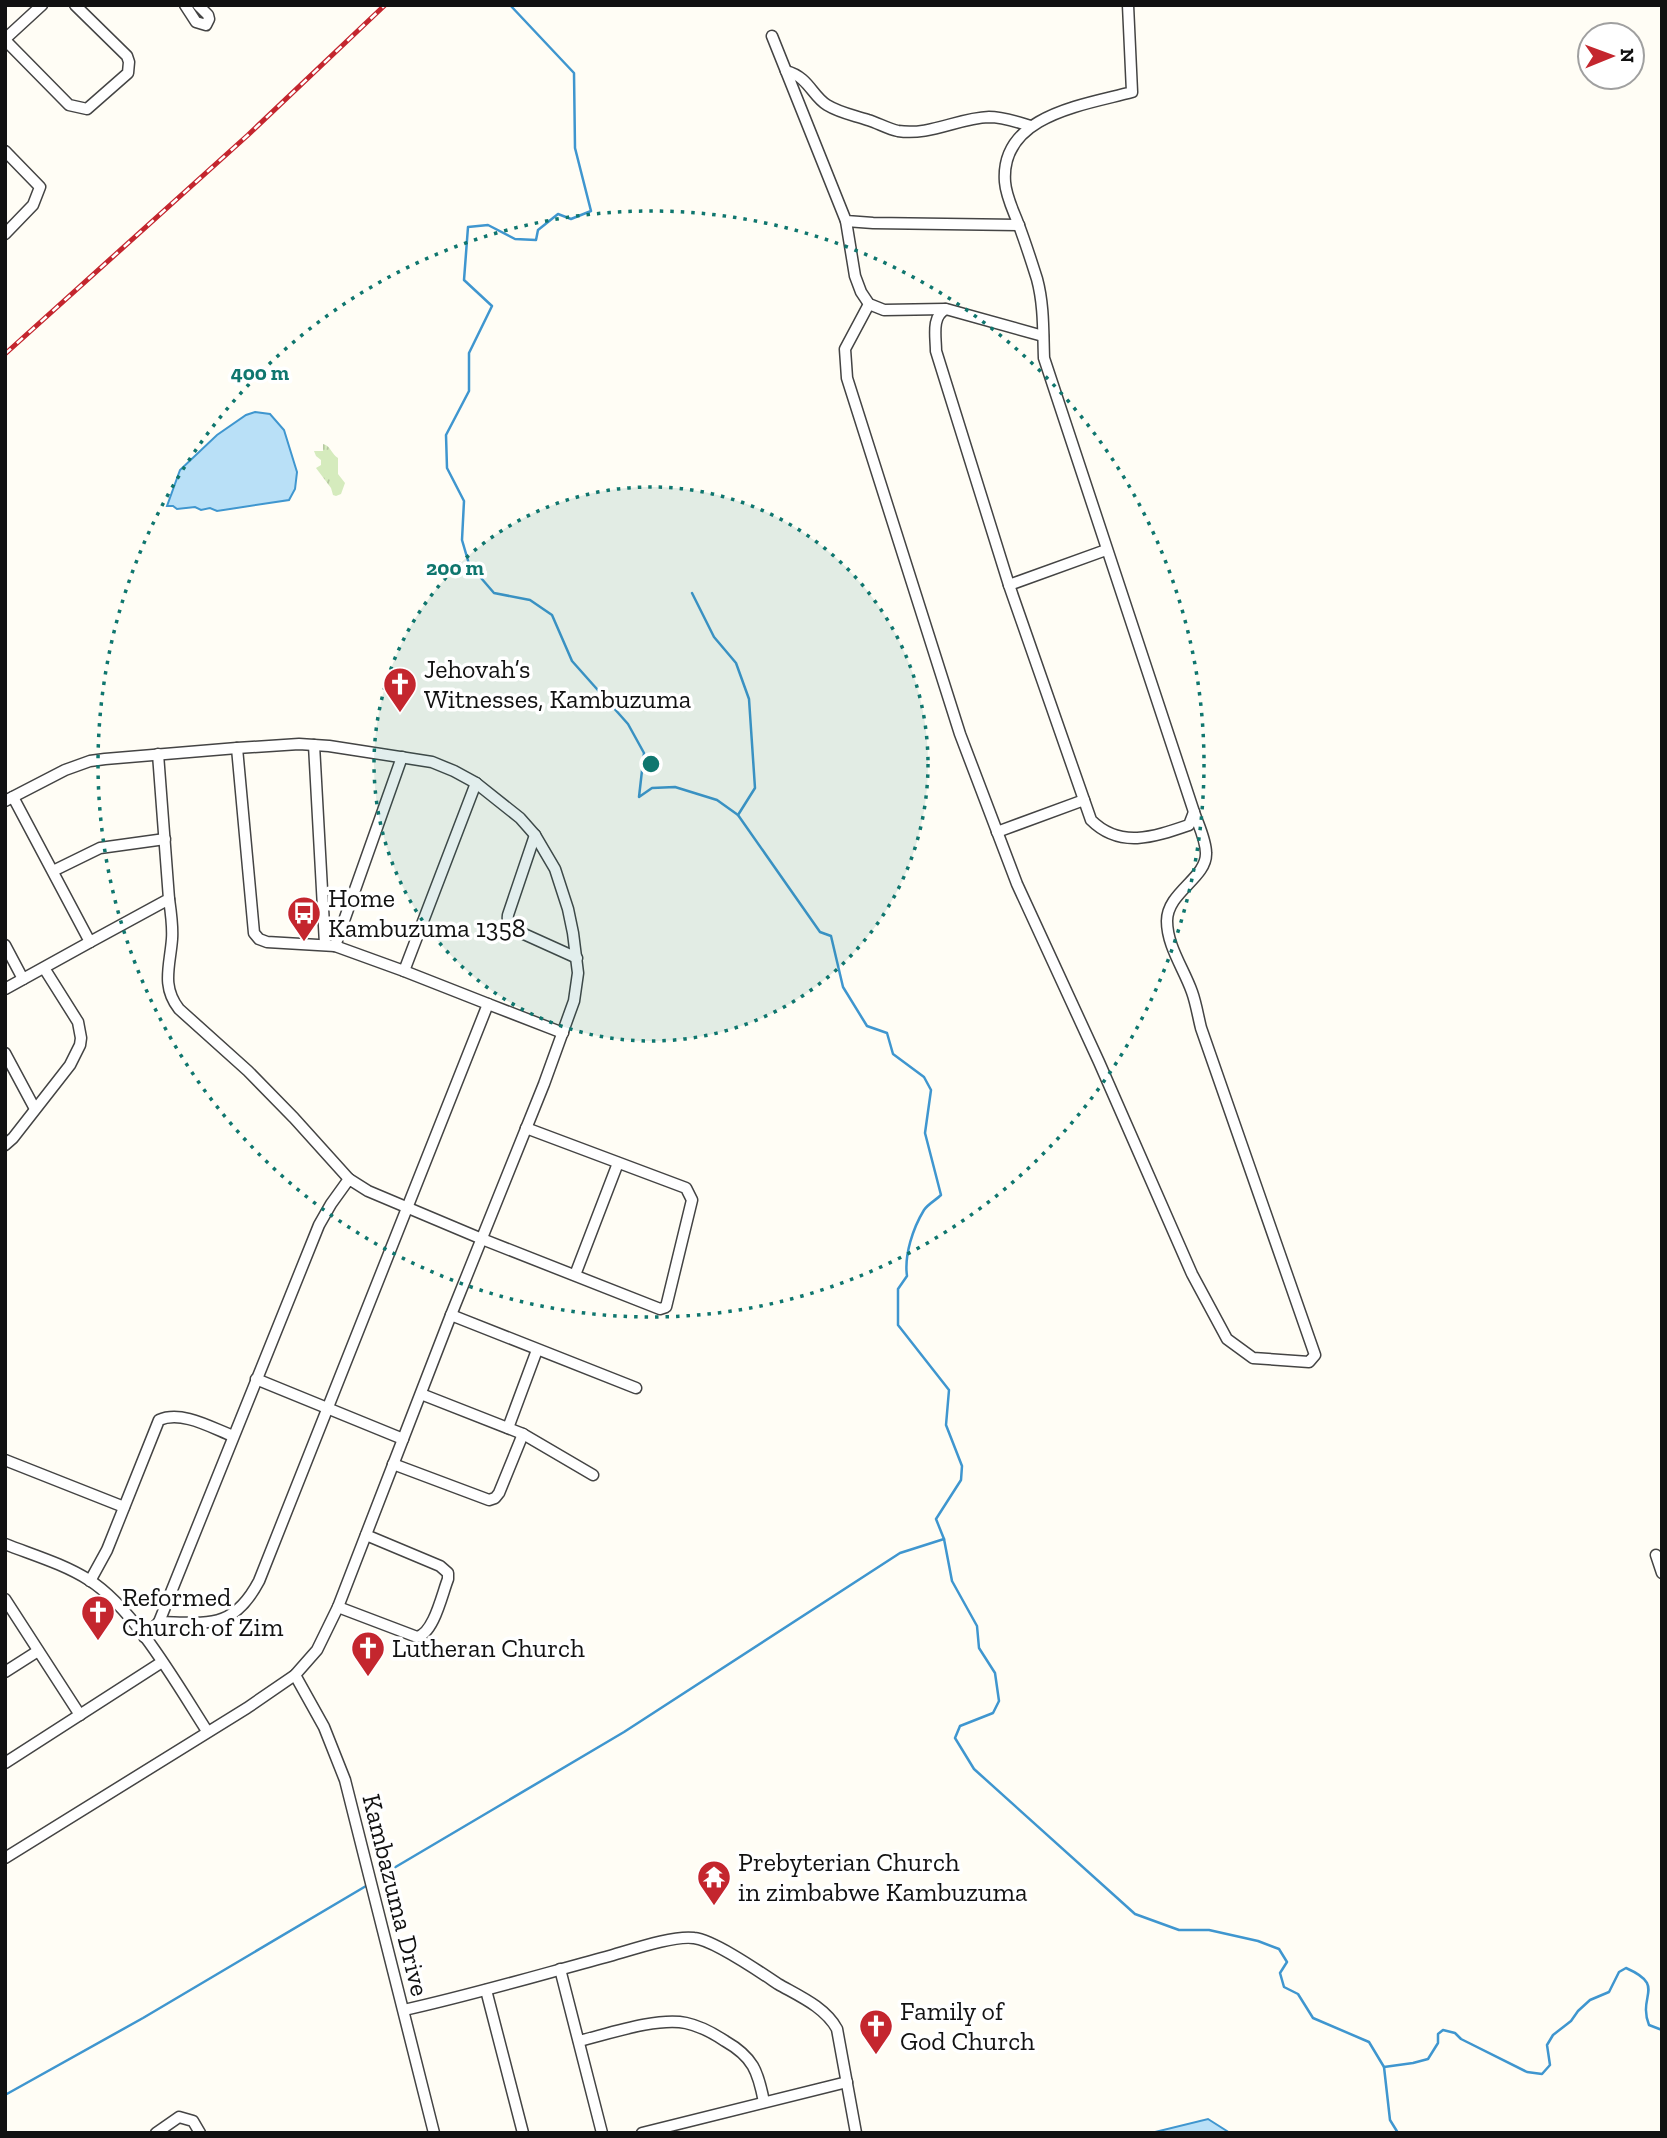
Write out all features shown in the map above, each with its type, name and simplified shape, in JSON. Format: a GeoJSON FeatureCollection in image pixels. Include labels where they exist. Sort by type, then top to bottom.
{"type":"FeatureCollection","features":[{"type":"Feature","properties":{"kind":"street"},"geometry":{"type":"LineString","coordinates":[[38,7],[5,40],[69,105],[87,109],[128,72],[129,62],[127,56],[75,5]]}},
{"type":"Feature","properties":{"kind":"street"},"geometry":{"type":"LineString","coordinates":[[185,5],[196,22],[206,25],[208,15],[198,5]]}},
{"type":"Feature","properties":{"kind":"street"},"geometry":{"type":"LineString","coordinates":[[869,304],[845,349],[846,377],[960,734],[1017,884],[1192,1274],[1227,1339],[1253,1358],[1309,1362],[1315,1355],[1201,1028],[1193,993],[1170,940],[1167,921],[1169,908],[1181,890],[1201,870],[1207,855],[1044,358],[1043,310],[1037,280],[1005,183],[1006,164],[1016,141],[1031,126],[1058,111],[1132,92],[1128,5]]}},
{"type":"Feature","properties":{"kind":"street"},"geometry":{"type":"LineString","coordinates":[[772,36],[846,220],[855,276],[869,304],[884,310],[946,309],[1043,336]]}},
{"type":"Feature","properties":{"kind":"street"},"geometry":{"type":"LineString","coordinates":[[786,71],[809,85],[824,104],[848,116],[897,131],[932,131],[991,117],[1031,126]]}},
{"type":"Feature","properties":{"kind":"street"},"geometry":{"type":"LineString","coordinates":[[5,151],[40,187],[33,205],[5,234]]}},
{"type":"Feature","properties":{"kind":"street"},"geometry":{"type":"LineString","coordinates":[[846,220],[873,223],[1019,225]]}},
{"type":"Feature","properties":{"kind":"street"},"geometry":{"type":"LineString","coordinates":[[946,309],[936,318],[936,351],[1009,585],[1091,820],[1102,831],[1115,836],[1142,838],[1189,825],[1194,812]]}},
{"type":"Feature","properties":{"kind":"street"},"geometry":{"type":"LineString","coordinates":[[1009,585],[1106,550]]}},
{"type":"Feature","properties":{"kind":"street"},"geometry":{"type":"LineString","coordinates":[[314,745],[330,945]]}},
{"type":"Feature","properties":{"kind":"street"},"geometry":{"type":"LineString","coordinates":[[5,1858],[247,1708],[295,1675],[317,1650],[338,1608],[563,1033],[577,988],[577,958],[573,933],[555,869],[535,835],[513,812],[476,783],[443,766],[402,757],[314,745],[237,748],[90,761],[65,770],[9,799],[53,871],[90,942]]}},
{"type":"Feature","properties":{"kind":"street"},"geometry":{"type":"LineString","coordinates":[[237,748],[252,923],[254,933],[259,939],[267,942],[330,945],[563,1033]]}},
{"type":"Feature","properties":{"kind":"street"},"geometry":{"type":"LineString","coordinates":[[158,754],[172,936],[167,984],[172,1000],[188,1018],[248,1071],[349,1179],[368,1191],[660,1309],[666,1307],[692,1200],[685,1188],[526,1128]]}},
{"type":"Feature","properties":{"kind":"street"},"geometry":{"type":"LineString","coordinates":[[330,945],[402,757]]}},
{"type":"Feature","properties":{"kind":"street"},"geometry":{"type":"LineString","coordinates":[[404,971],[476,783]]}},
{"type":"Feature","properties":{"kind":"street"},"geometry":{"type":"LineString","coordinates":[[997,832],[1084,800]]}},
{"type":"Feature","properties":{"kind":"street"},"geometry":{"type":"LineString","coordinates":[[535,835],[507,921],[515,930],[577,958]]}},
{"type":"Feature","properties":{"kind":"street"},"geometry":{"type":"LineString","coordinates":[[53,871],[100,848],[165,839]]}},
{"type":"Feature","properties":{"kind":"street"},"geometry":{"type":"LineString","coordinates":[[5,989],[169,899]]}},
{"type":"Feature","properties":{"kind":"street"},"geometry":{"type":"LineString","coordinates":[[5,945],[23,979]]}},
{"type":"Feature","properties":{"kind":"street"},"geometry":{"type":"LineString","coordinates":[[5,1145],[76,1055],[82,1038],[78,1022],[44,968]]}},
{"type":"Feature","properties":{"kind":"street"},"geometry":{"type":"LineString","coordinates":[[159,1622],[215,1622],[226,1619],[245,1603],[259,1581],[488,1004]]}},
{"type":"Feature","properties":{"kind":"street"},"geometry":{"type":"LineString","coordinates":[[5,1053],[35,1109]]}},
{"type":"Feature","properties":{"kind":"street"},"geometry":{"type":"LineString","coordinates":[[575,1275],[618,1163]]}},
{"type":"Feature","properties":{"kind":"street"},"geometry":{"type":"LineString","coordinates":[[144,1636],[159,1622],[319,1225],[349,1179]]}},
{"type":"Feature","properties":{"kind":"street"},"geometry":{"type":"LineString","coordinates":[[451,1315],[636,1388]]}},
{"type":"Feature","properties":{"kind":"street"},"geometry":{"type":"LineString","coordinates":[[508,1427],[537,1350]]}},
{"type":"Feature","properties":{"kind":"street"},"geometry":{"type":"LineString","coordinates":[[256,1379],[403,1439]]}},
{"type":"Feature","properties":{"kind":"street"},"geometry":{"type":"LineString","coordinates":[[421,1394],[523,1434],[593,1475]]}},
{"type":"Feature","properties":{"kind":"street"},"geometry":{"type":"LineString","coordinates":[[90,1581],[104,1558],[159,1420],[181,1417],[233,1436]]}},
{"type":"Feature","properties":{"kind":"street"},"geometry":{"type":"LineString","coordinates":[[393,1464],[489,1500],[499,1493],[523,1434]]}},
{"type":"Feature","properties":{"kind":"street"},"geometry":{"type":"LineString","coordinates":[[5,1460],[124,1507]]}},
{"type":"Feature","properties":{"kind":"street"},"geometry":{"type":"LineString","coordinates":[[338,1608],[417,1637],[423,1635],[431,1625],[448,1573],[440,1566],[366,1535]]}},
{"type":"Feature","properties":{"kind":"street"},"geometry":{"type":"LineString","coordinates":[[5,1544],[76,1573],[116,1603],[144,1636],[208,1731]]}},
{"type":"Feature","properties":{"kind":"street"},"geometry":{"type":"LineString","coordinates":[[1656,1555],[1662,1573]]}},
{"type":"Feature","properties":{"kind":"street"},"geometry":{"type":"LineString","coordinates":[[5,1599],[80,1715]]}},
{"type":"Feature","properties":{"kind":"street"},"geometry":{"type":"LineString","coordinates":[[5,1672],[38,1651]]}},
{"type":"Feature","properties":{"kind":"street"},"geometry":{"type":"LineString","coordinates":[[5,1763],[162,1662]]}},
{"type":"Feature","properties":{"kind":"street","name":"Kambazuma Drive"},"geometry":{"type":"LineString","coordinates":[[295,1675],[324,1727],[345,1780],[434,2133]]}},
{"type":"Feature","properties":{"kind":"street"},"geometry":{"type":"LineString","coordinates":[[404,2010],[678,1939],[691,1937],[706,1941],[832,2019],[837,2029],[856,2133]]}},
{"type":"Feature","properties":{"kind":"street"},"geometry":{"type":"LineString","coordinates":[[561,1969],[602,2133]]}},
{"type":"Feature","properties":{"kind":"street"},"geometry":{"type":"LineString","coordinates":[[486,1990],[523,2133]]}},
{"type":"Feature","properties":{"kind":"street"},"geometry":{"type":"LineString","coordinates":[[579,2041],[662,2023],[684,2023],[709,2031],[749,2057],[757,2070],[764,2102]]}},
{"type":"Feature","properties":{"kind":"street"},"geometry":{"type":"LineString","coordinates":[[642,2133],[847,2082]]}},
{"type":"Feature","properties":{"kind":"street"},"geometry":{"type":"LineString","coordinates":[[156,2133],[179,2117],[193,2121],[200,2133]]}},
{"type":"Feature","properties":{"kind":"green space"},"geometry":{"type":"Polygon","coordinates":[[[323,444],[338,458],[338,474],[345,483],[341,494],[336,496],[316,468],[321,465],[321,460],[314,451],[323,451],[323,444]]]}},
{"type":"Feature","properties":{"kind":"water"},"geometry":{"type":"Polygon","coordinates":[[[255,412],[270,414],[284,430],[297,472],[295,489],[289,500],[217,511],[210,508],[177,509],[167,506],[180,470],[217,435],[255,412]]]}},
{"type":"Feature","properties":{"kind":"water"},"geometry":{"type":"Polygon","coordinates":[[[1208,2119],[1230,2133],[1151,2133],[1208,2119]]]}},
{"type":"Feature","properties":{"kind":"waterway"},"geometry":{"type":"LineString","coordinates":[[510,5],[574,73],[575,148],[591,211],[571,219],[558,214],[538,230],[536,240],[515,239],[488,225],[468,227],[464,280],[492,306],[469,353],[469,391],[446,435],[447,468],[464,501],[462,540],[469,564],[494,593],[530,600],[552,615],[572,661],[628,724],[644,753],[639,797],[652,788],[675,787],[717,800],[738,815],[820,932],[831,936],[843,987],[867,1026],[887,1033],[893,1054],[924,1077],[931,1090],[925,1133],[941,1195],[924,1210],[913,1233],[908,1251],[907,1276],[898,1289],[898,1325],[949,1390],[946,1425],[962,1466],[961,1480],[936,1519],[944,1539],[952,1581],[977,1626],[979,1648],[995,1673],[999,1701],[993,1713],[960,1726],[955,1738],[974,1769],[1135,1914],[1179,1930],[1209,1930],[1258,1941],[1279,1949],[1287,1962],[1280,1973],[1284,1987],[1298,1994],[1313,2018],[1369,2042],[1384,2067],[1390,2120],[1398,2133]]}},
{"type":"Feature","properties":{"kind":"waterway"},"geometry":{"type":"LineString","coordinates":[[692,593],[714,637],[736,663],[749,699],[755,788],[738,815]]}},
{"type":"Feature","properties":{"kind":"waterway"},"geometry":{"type":"LineString","coordinates":[[382,1875],[624,1732],[900,1553],[944,1539]]}},
{"type":"Feature","properties":{"kind":"waterway"},"geometry":{"type":"LineString","coordinates":[[5,2095],[143,2018],[366,1886]]}},
{"type":"Feature","properties":{"kind":"waterway"},"geometry":{"type":"LineString","coordinates":[[1384,2067],[1428,2059],[1438,2043],[1438,2034],[1443,2030],[1455,2033],[1461,2039],[1527,2072],[1542,2074],[1550,2065],[1547,2045],[1553,2035],[1571,2021],[1590,2000],[1609,1992],[1619,1972],[1626,1968],[1645,1980],[1648,1986],[1646,2015],[1649,2025],[1662,2030]]}},
{"type":"Feature","properties":{"kind":"railway"},"geometry":{"type":"LineString","coordinates":[[5,354],[248,135],[385,5]]}},
{"type":"Feature","properties":{"kind":"place","name":"Jehovah’s Witnesses, Kambuzuma"},"geometry":{"type":"Point","coordinates":[400,714]}},
{"type":"Feature","properties":{"kind":"place","name":"Home Kambuzuma 1358"},"geometry":{"type":"Point","coordinates":[304,943]}},
{"type":"Feature","properties":{"kind":"place","name":"Reformed Church of Zim"},"geometry":{"type":"Point","coordinates":[98,1642]}},
{"type":"Feature","properties":{"kind":"place","name":"Lutheran Church"},"geometry":{"type":"Point","coordinates":[368,1678]}},
{"type":"Feature","properties":{"kind":"place","name":"Prebyterian Church in zimbabwe Kambuzuma"},"geometry":{"type":"Point","coordinates":[714,1907]}},
{"type":"Feature","properties":{"kind":"place","name":"Family of God Church"},"geometry":{"type":"Point","coordinates":[876,2056]}}]}
